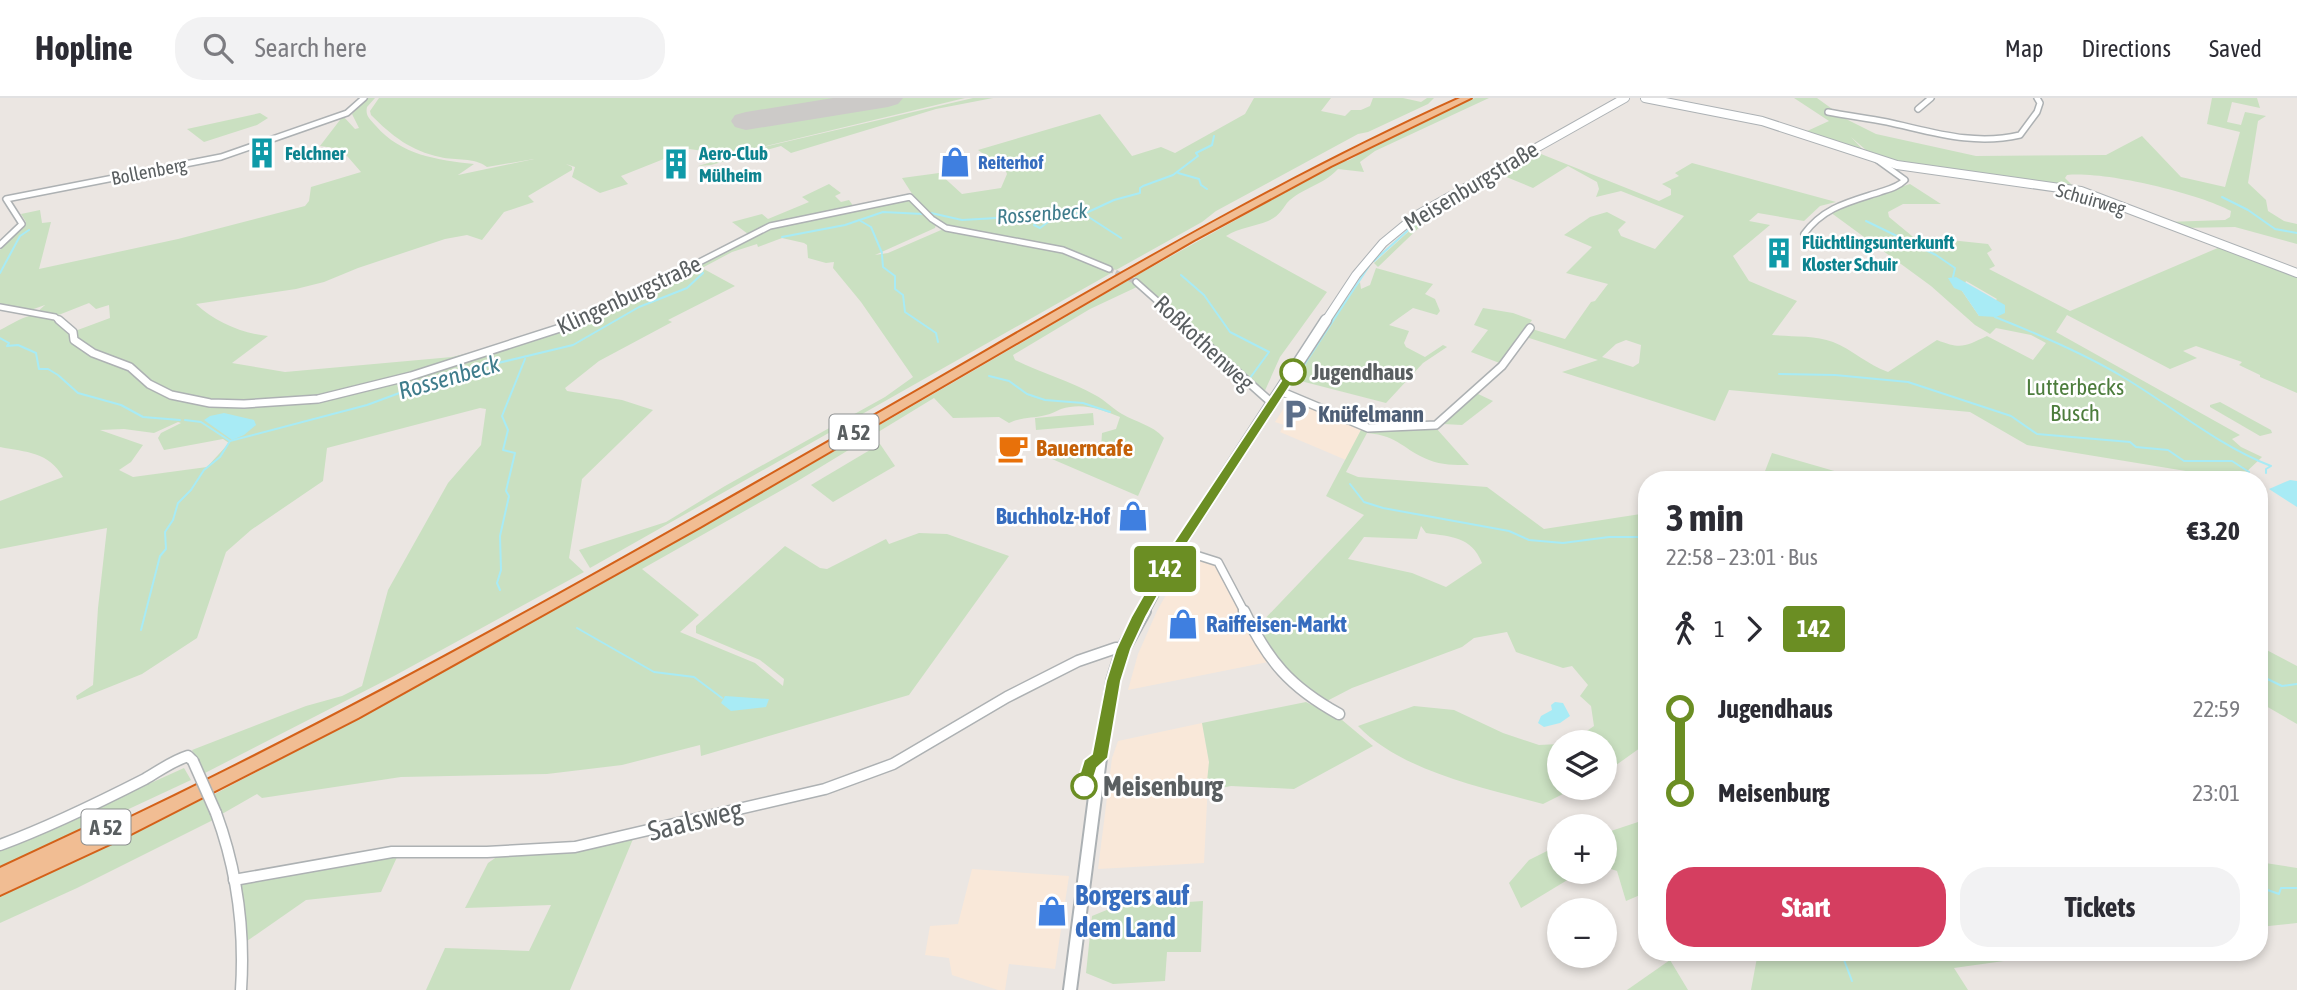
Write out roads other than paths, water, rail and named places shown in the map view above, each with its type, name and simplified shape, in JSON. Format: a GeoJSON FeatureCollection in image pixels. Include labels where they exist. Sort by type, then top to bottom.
{"type":"FeatureCollection","features":[{"type":"Feature","properties":{"kind":"highway","name":"A 52"},"geometry":{"type":"LineString","coordinates":[[0,876],[211,777],[386,687],[590,575],[1261,193],[1356,142],[1455,98]]}},
{"type":"Feature","properties":{"kind":"highway","name":"A 52"},"geometry":{"type":"LineString","coordinates":[[0,887],[215,785],[379,701],[594,582],[1231,216],[1354,152],[1467,98]]}},
{"type":"Feature","properties":{"kind":"highway"},"geometry":{"type":"LineString","coordinates":[[1428,110],[1436,100]]}},
{"type":"Feature","properties":{"kind":"main road","name":"Schuirweg"},"geometry":{"type":"LineString","coordinates":[[1645,98],[1762,121],[1876,159],[1932,172],[2081,191],[2297,273]]}},
{"type":"Feature","properties":{"kind":"main road","name":"Meisenburgstraße"},"geometry":{"type":"LineString","coordinates":[[1070,990],[1100,758],[1114,681],[1123,649],[1177,549],[1356,275],[1383,243],[1434,204],[1620,99]]}},
{"type":"Feature","properties":{"kind":"street","name":"Bollenberg"},"geometry":{"type":"LineString","coordinates":[[0,245],[22,224],[6,200],[221,157],[347,113],[364,98]]}},
{"type":"Feature","properties":{"kind":"street"},"geometry":{"type":"LineString","coordinates":[[1918,109],[1931,98]]}},
{"type":"Feature","properties":{"kind":"street"},"geometry":{"type":"LineString","coordinates":[[1828,112],[1891,123],[1948,138],[1983,142],[2020,135],[2038,112],[2038,98]]}},
{"type":"Feature","properties":{"kind":"street","name":"Schuirweg"},"geometry":{"type":"LineString","coordinates":[[1804,234],[1813,220],[1831,206],[1901,184],[1905,180],[1876,159]]}},
{"type":"Feature","properties":{"kind":"street","name":"Klingenburgstraße"},"geometry":{"type":"LineString","coordinates":[[0,307],[54,317],[73,331],[74,340],[93,353],[130,366],[149,384],[171,395],[211,403],[244,404],[318,399],[411,376],[582,322],[770,226],[909,197],[946,228],[1063,250],[1109,269]]}},
{"type":"Feature","properties":{"kind":"street","name":"Roßkothenweg"},"geometry":{"type":"LineString","coordinates":[[1136,282],[1273,404]]}},
{"type":"Feature","properties":{"kind":"street"},"geometry":{"type":"LineString","coordinates":[[1280,391],[1368,428],[1436,425],[1502,366],[1530,328]]}},
{"type":"Feature","properties":{"kind":"street"},"geometry":{"type":"LineString","coordinates":[[1177,549],[1218,562],[1223,567],[1268,657],[1281,676],[1317,704],[1339,714]]}},
{"type":"Feature","properties":{"kind":"street","name":"Saalsweg"},"geometry":{"type":"LineString","coordinates":[[234,881],[316,863],[392,852],[498,852],[586,845],[825,789],[893,764],[1007,697],[1078,661],[1116,648],[1123,649]]}},
{"type":"Feature","properties":{"kind":"street"},"geometry":{"type":"LineString","coordinates":[[0,845],[14,842],[146,778],[183,757],[191,757],[226,838],[243,961],[241,990]]}},
{"type":"Feature","properties":{"kind":"water"},"geometry":{"type":"Polygon","coordinates":[[[1956,277],[2005,305],[2005,313],[1996,317],[1979,316],[1962,291],[1954,288],[1948,278],[1956,277]]]}},
{"type":"Feature","properties":{"kind":"water"},"geometry":{"type":"Polygon","coordinates":[[[224,413],[254,420],[256,425],[244,435],[232,440],[204,420],[224,413]]]}},
{"type":"Feature","properties":{"kind":"water"},"geometry":{"type":"Polygon","coordinates":[[[2290,480],[2297,481],[2297,507],[2269,489],[2290,480]]]}},
{"type":"Feature","properties":{"kind":"water"},"geometry":{"type":"Polygon","coordinates":[[[725,696],[769,699],[766,707],[731,711],[721,703],[725,696]]]}},
{"type":"Feature","properties":{"kind":"water"},"geometry":{"type":"Polygon","coordinates":[[[1555,702],[1563,703],[1570,716],[1560,723],[1544,727],[1538,723],[1541,716],[1552,710],[1551,705],[1555,702]]]}},
{"type":"Feature","properties":{"kind":"waterway","name":"Rossenbeck"},"geometry":{"type":"LineString","coordinates":[[931,213],[962,220],[1086,213],[1114,200],[1140,193],[1143,186],[1173,175],[1198,156],[1196,153],[1212,145],[1214,136]]}},
{"type":"Feature","properties":{"kind":"waterway"},"geometry":{"type":"LineString","coordinates":[[1178,173],[1199,179],[1201,185],[1207,189]]}},
{"type":"Feature","properties":{"kind":"waterway"},"geometry":{"type":"LineString","coordinates":[[2222,197],[2248,210],[2275,229],[2297,233]]}},
{"type":"Feature","properties":{"kind":"waterway","name":"Rossenbeck"},"geometry":{"type":"LineString","coordinates":[[859,220],[883,212],[923,214]]}},
{"type":"Feature","properties":{"kind":"waterway"},"geometry":{"type":"LineString","coordinates":[[1084,214],[1121,238]]}},
{"type":"Feature","properties":{"kind":"waterway"},"geometry":{"type":"LineString","coordinates":[[1042,216],[1034,225],[1040,228],[1056,216]]}},
{"type":"Feature","properties":{"kind":"waterway"},"geometry":{"type":"LineString","coordinates":[[1374,261],[1424,216]]}},
{"type":"Feature","properties":{"kind":"waterway","name":"Rossenbeck"},"geometry":{"type":"LineString","coordinates":[[782,237],[859,220]]}},
{"type":"Feature","properties":{"kind":"waterway"},"geometry":{"type":"LineString","coordinates":[[859,220],[871,227],[882,253]]}},
{"type":"Feature","properties":{"kind":"waterway"},"geometry":{"type":"LineString","coordinates":[[1866,221],[1936,255],[1955,268],[1953,277]]}},
{"type":"Feature","properties":{"kind":"waterway"},"geometry":{"type":"LineString","coordinates":[[0,273],[20,236],[29,230]]}},
{"type":"Feature","properties":{"kind":"waterway"},"geometry":{"type":"LineString","coordinates":[[882,255],[883,267],[895,276],[895,289],[903,295],[905,312],[936,333],[938,342]]}},
{"type":"Feature","properties":{"kind":"waterway"},"geometry":{"type":"LineString","coordinates":[[1291,385],[1369,266]]}},
{"type":"Feature","properties":{"kind":"waterway","name":"Rossenbeck"},"geometry":{"type":"LineString","coordinates":[[230,441],[367,405],[448,375],[573,345],[639,307],[687,288],[703,273]]}},
{"type":"Feature","properties":{"kind":"waterway"},"geometry":{"type":"LineString","coordinates":[[1181,275],[1204,295],[1230,332],[1269,352],[1250,378]]}},
{"type":"Feature","properties":{"kind":"waterway"},"geometry":{"type":"LineString","coordinates":[[1995,317],[2060,344],[2108,368],[2213,436],[2271,466],[2266,471]]}},
{"type":"Feature","properties":{"kind":"waterway","name":"Rossenbeck"},"geometry":{"type":"LineString","coordinates":[[0,338],[9,343],[7,346],[18,345],[36,353],[39,369],[48,369],[58,375],[78,393],[121,405],[143,417],[180,420]]}},
{"type":"Feature","properties":{"kind":"waterway"},"geometry":{"type":"LineString","coordinates":[[500,590],[497,583],[501,570],[500,536],[515,453],[503,450],[508,430],[502,416],[525,359]]}},
{"type":"Feature","properties":{"kind":"waterway"},"geometry":{"type":"LineString","coordinates":[[1779,374],[1835,375],[1908,382],[2011,416],[2037,434],[2130,442],[2136,447],[2168,450],[2184,461],[2232,461],[2247,471]]}},
{"type":"Feature","properties":{"kind":"waterway"},"geometry":{"type":"LineString","coordinates":[[989,376],[1009,381],[1027,394],[1045,400],[1083,403],[1110,412]]}},
{"type":"Feature","properties":{"kind":"waterway","name":"Rossenbeck"},"geometry":{"type":"LineString","coordinates":[[185,420],[201,422],[230,441]]}},
{"type":"Feature","properties":{"kind":"waterway"},"geometry":{"type":"LineString","coordinates":[[141,630],[160,556],[166,549],[165,532],[173,520],[178,503],[191,490],[204,470],[220,457],[230,441]]}},
{"type":"Feature","properties":{"kind":"waterway"},"geometry":{"type":"LineString","coordinates":[[1350,484],[1364,502],[1383,508],[1509,531],[1529,540],[1563,543],[1609,537],[1638,537]]}},
{"type":"Feature","properties":{"kind":"waterway"},"geometry":{"type":"LineString","coordinates":[[577,628],[654,672],[694,677],[722,698]]}},
{"type":"Feature","properties":{"kind":"waterway"},"geometry":{"type":"LineString","coordinates":[[2268,679],[2282,686],[2297,684]]}},
{"type":"Feature","properties":{"kind":"waterway"},"geometry":{"type":"LineString","coordinates":[[2268,890],[2279,894],[2281,888],[2297,888]]}},
{"type":"Feature","properties":{"kind":"waterway"},"geometry":{"type":"LineString","coordinates":[[1844,961],[1852,981]]}},
{"type":"Feature","properties":{"kind":"tunnel"},"geometry":{"type":"LineString","coordinates":[[1109,269],[1136,282]]}},
{"type":"Feature","properties":{"kind":"place","name":"Felchner"},"geometry":{"type":"Point","coordinates":[262,153]}},
{"type":"Feature","properties":{"kind":"place","name":"Reiterhof"},"geometry":{"type":"Point","coordinates":[955,162]}},
{"type":"Feature","properties":{"kind":"place","name":"Aero-Club Mülheim"},"geometry":{"type":"Point","coordinates":[676,164]}},
{"type":"Feature","properties":{"kind":"place","name":"Flüchtlingsunterkunft Kloster Schuir"},"geometry":{"type":"Point","coordinates":[1779,253]}},
{"type":"Feature","properties":{"kind":"place","name":"Jugendhaus"},"geometry":{"type":"Point","coordinates":[1293,372]}},
{"type":"Feature","properties":{"kind":"place","name":"Knüfelmann"},"geometry":{"type":"Point","coordinates":[1295,414]}},
{"type":"Feature","properties":{"kind":"place","name":"Bauerncafe"},"geometry":{"type":"Point","coordinates":[1013,448]}},
{"type":"Feature","properties":{"kind":"place","name":"Buchholz-Hof"},"geometry":{"type":"Point","coordinates":[1133,516]}},
{"type":"Feature","properties":{"kind":"place","name":"Raiffeisen-Markt"},"geometry":{"type":"Point","coordinates":[1183,624]}},
{"type":"Feature","properties":{"kind":"place","name":"Meisenburg"},"geometry":{"type":"Point","coordinates":[1084,786]}},
{"type":"Feature","properties":{"kind":"place","name":"Borgers auf dem Land"},"geometry":{"type":"Point","coordinates":[1052,911]}},
{"type":"Feature","properties":{"kind":"park label","name":"Lutterbecks Busch"},"geometry":{"type":"Point","coordinates":[2075,400]}}]}
